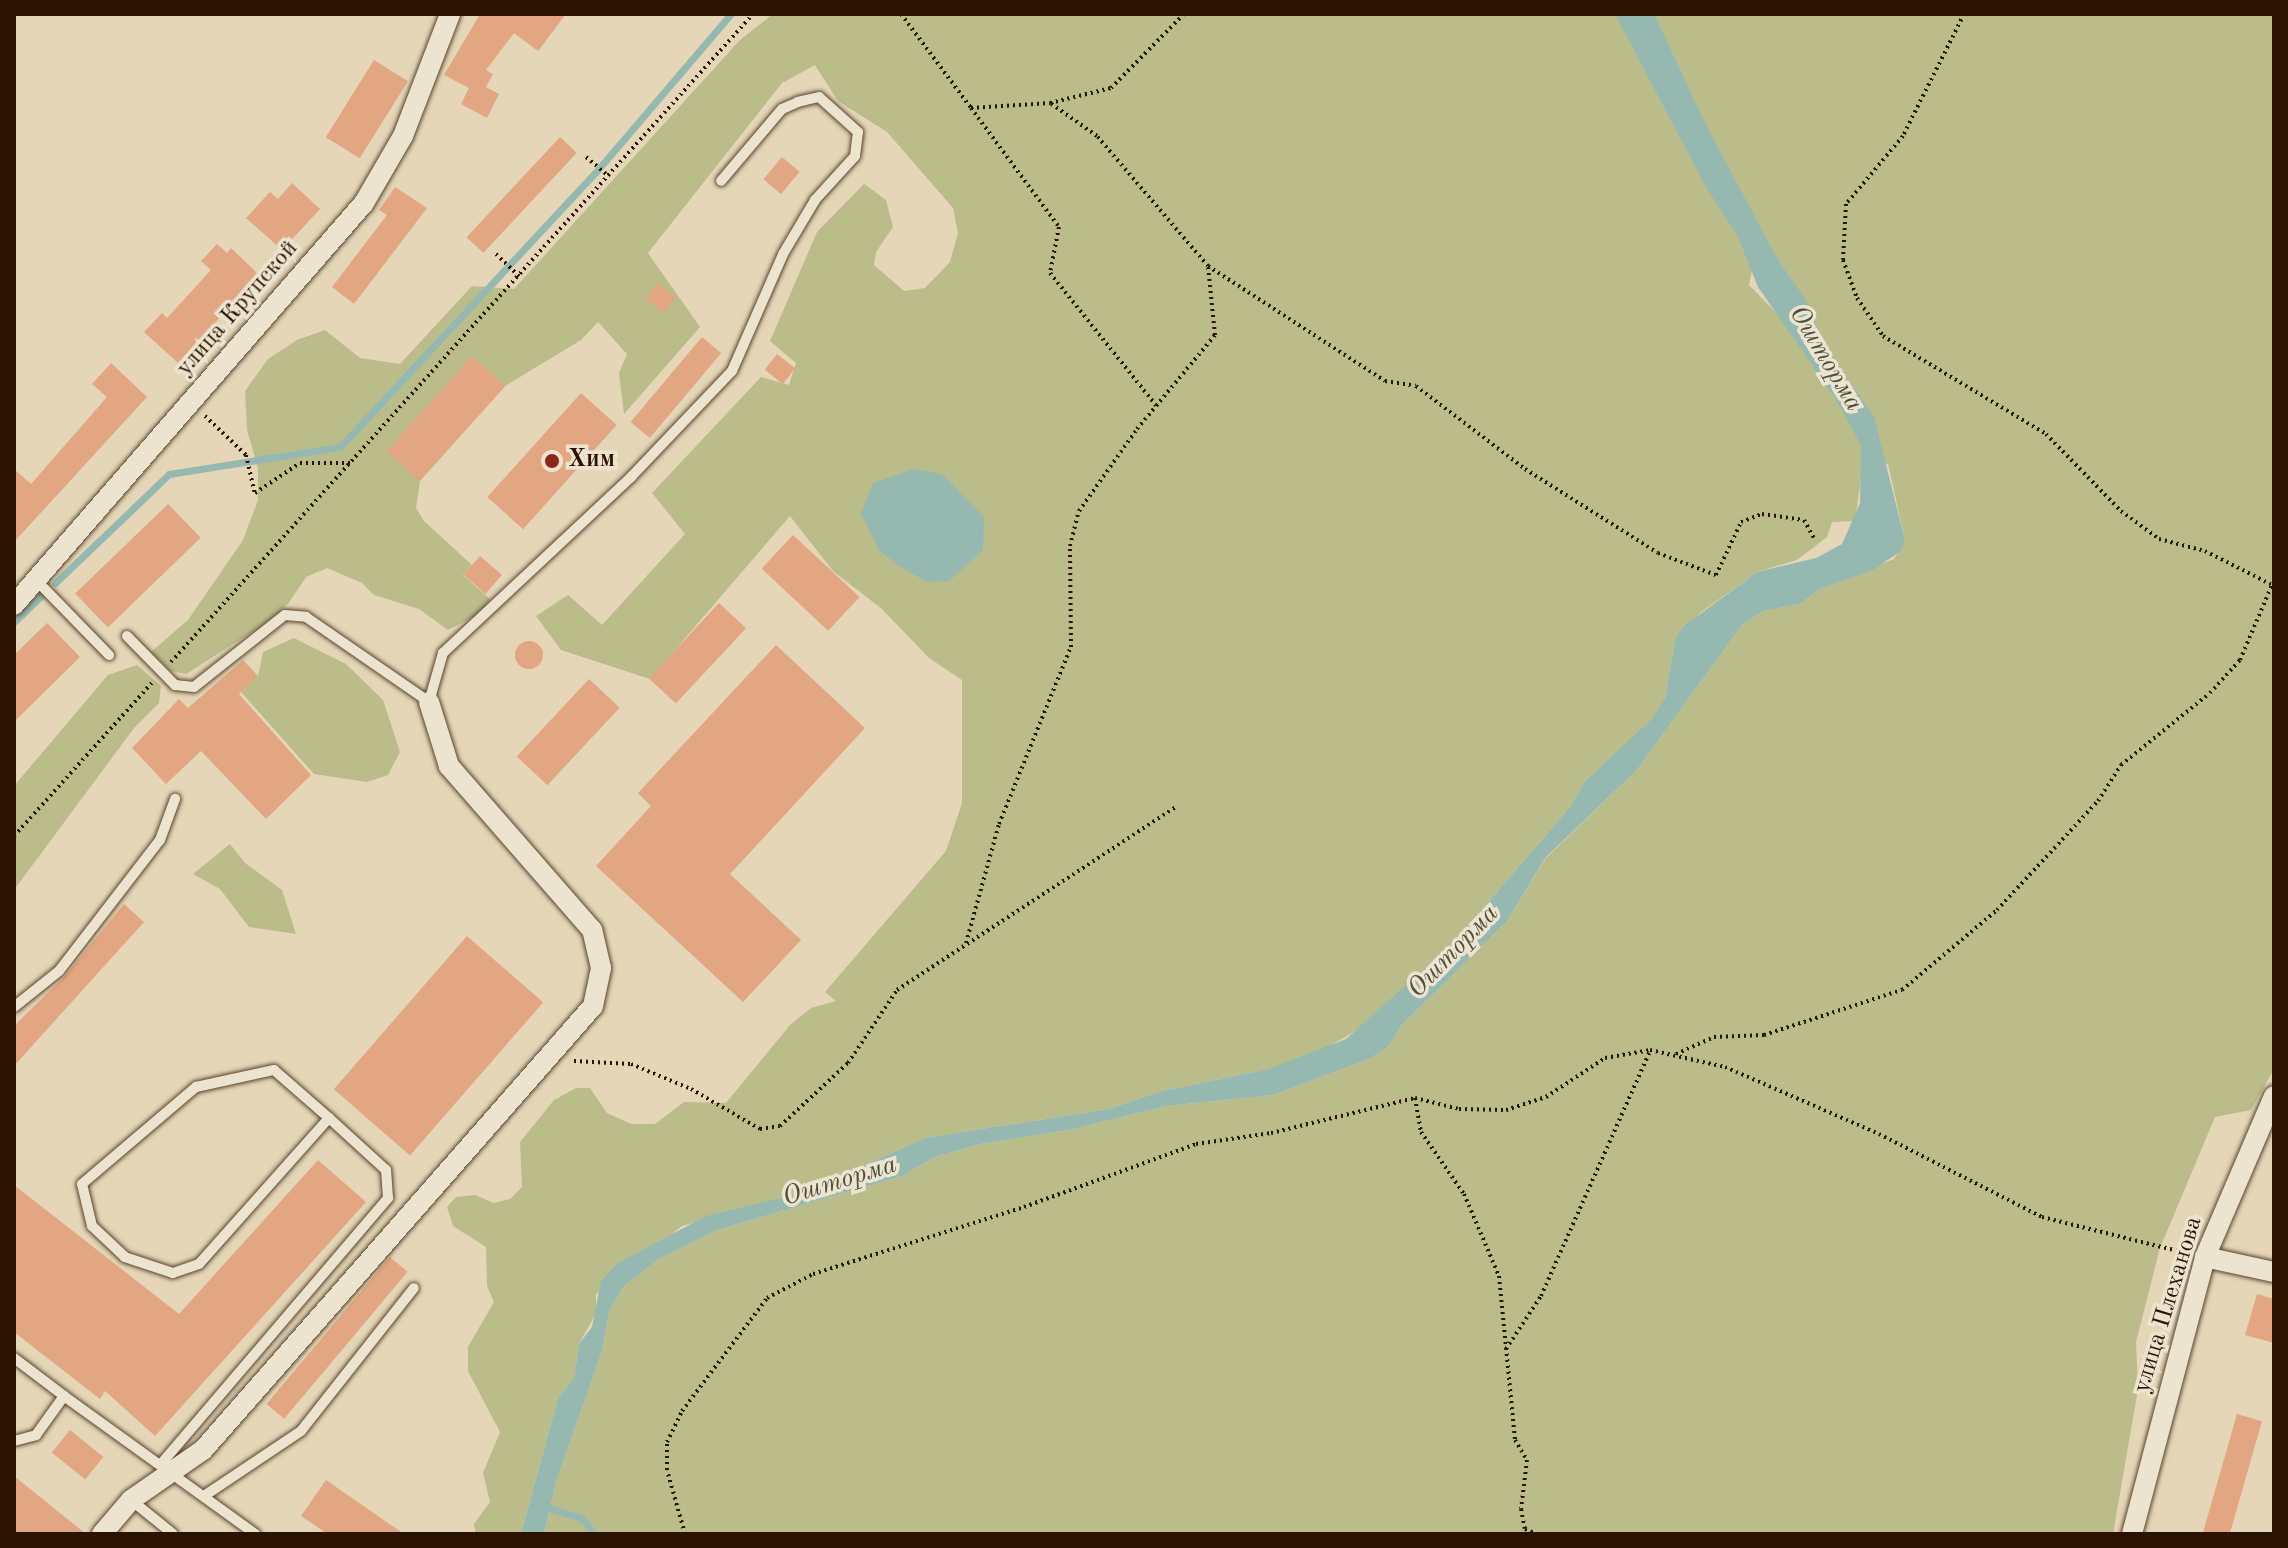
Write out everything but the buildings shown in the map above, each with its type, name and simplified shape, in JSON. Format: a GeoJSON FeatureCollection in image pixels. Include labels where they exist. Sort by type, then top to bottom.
{"type":"FeatureCollection","features":[{"type":"Feature","properties":{"kind":"street","name":"улица Крупской"},"geometry":{"type":"LineString","coordinates":[[14,605],[38,582],[364,203],[403,136],[449,14]]}},
{"type":"Feature","properties":{"kind":"street"},"geometry":{"type":"LineString","coordinates":[[102,1534],[131,1500],[167,1468],[203,1450],[593,1006],[600,988],[600,946],[582,915],[449,766],[429,702]]}},
{"type":"Feature","properties":{"kind":"street","name":"улица Плеханова"},"geometry":{"type":"LineString","coordinates":[[2132,1534],[2205,1257],[2274,1096]]}},
{"type":"Feature","properties":{"kind":"street"},"geometry":{"type":"LineString","coordinates":[[2205,1257],[2274,1272]]}},
{"type":"Feature","properties":{"kind":"lane"},"geometry":{"type":"LineString","coordinates":[[127,636],[175,685],[194,687],[285,615],[306,617],[429,702],[443,653],[631,477],[732,371],[783,254],[815,200],[855,156],[858,132],[819,97],[798,102],[782,109],[721,181]]}},
{"type":"Feature","properties":{"kind":"lane"},"geometry":{"type":"LineString","coordinates":[[38,582],[109,655]]}},
{"type":"Feature","properties":{"kind":"lane"},"geometry":{"type":"LineString","coordinates":[[14,1007],[59,971],[160,840],[175,799]]}},
{"type":"Feature","properties":{"kind":"lane"},"geometry":{"type":"LineString","coordinates":[[167,1468],[388,1198],[386,1170],[329,1118],[274,1070],[196,1087],[82,1184],[92,1226],[125,1257],[173,1273],[199,1264],[329,1118]]}},
{"type":"Feature","properties":{"kind":"lane"},"geometry":{"type":"LineString","coordinates":[[204,1496],[301,1431],[414,1288]]}},
{"type":"Feature","properties":{"kind":"lane"},"geometry":{"type":"LineString","coordinates":[[14,1358],[255,1534]]}},
{"type":"Feature","properties":{"kind":"lane"},"geometry":{"type":"LineString","coordinates":[[14,1441],[36,1435],[64,1396]]}},
{"type":"Feature","properties":{"kind":"lane"},"geometry":{"type":"LineString","coordinates":[[131,1500],[173,1534]]}},
{"type":"Feature","properties":{"kind":"path"},"geometry":{"type":"LineString","coordinates":[[14,836],[756,14]]}},
{"type":"Feature","properties":{"kind":"path"},"geometry":{"type":"LineString","coordinates":[[901,14],[1059,227],[1050,273],[1158,408]]}},
{"type":"Feature","properties":{"kind":"path"},"geometry":{"type":"LineString","coordinates":[[971,108],[1050,103],[1111,88],[1184,14]]}},
{"type":"Feature","properties":{"kind":"path"},"geometry":{"type":"LineString","coordinates":[[1674,1055],[1714,1037],[1764,1035],[1902,990],[1997,910],[2098,801],[2121,765],[2210,693],[2240,660],[2273,585],[2205,551],[2159,539],[2121,511],[2046,434],[1883,336],[1857,298],[1843,260],[1846,204],[1903,136],[1964,14]]}},
{"type":"Feature","properties":{"kind":"path"},"geometry":{"type":"LineString","coordinates":[[1050,103],[1097,136],[1208,266],[1385,381],[1416,386],[1525,469],[1658,553],[1716,575],[1741,522],[1762,514],[1804,520],[1814,538]]}},
{"type":"Feature","properties":{"kind":"path"},"geometry":{"type":"LineString","coordinates":[[586,157],[609,176]]}},
{"type":"Feature","properties":{"kind":"path"},"geometry":{"type":"LineString","coordinates":[[496,254],[519,276]]}},
{"type":"Feature","properties":{"kind":"path"},"geometry":{"type":"LineString","coordinates":[[966,943],[999,824],[1071,647],[1070,546],[1079,511],[1137,429],[1158,408],[1215,335],[1208,266]]}},
{"type":"Feature","properties":{"kind":"path"},"geometry":{"type":"LineString","coordinates":[[192,403],[246,455],[255,493],[300,463],[351,463]]}},
{"type":"Feature","properties":{"kind":"path"},"geometry":{"type":"LineString","coordinates":[[545,1063],[584,1060],[631,1064],[691,1089],[760,1129],[780,1126],[848,1063],[897,990],[1177,806]]}},
{"type":"Feature","properties":{"kind":"path"},"geometry":{"type":"LineString","coordinates":[[1504,1351],[1541,1296],[1650,1050]]}},
{"type":"Feature","properties":{"kind":"path"},"geometry":{"type":"LineString","coordinates":[[685,1534],[667,1470],[667,1442],[682,1411],[767,1298],[813,1274],[1037,1202],[1196,1144],[1271,1133],[1415,1098],[1459,1109],[1506,1110],[1546,1097],[1605,1058],[1650,1050],[1725,1067],[1865,1128],[2042,1217],[2205,1257]]}},
{"type":"Feature","properties":{"kind":"path"},"geometry":{"type":"LineString","coordinates":[[1415,1098],[1421,1132],[1464,1194],[1499,1276],[1515,1440],[1527,1460],[1521,1509],[1525,1529],[1537,1534]]}},
{"type":"Feature","properties":{"kind":"green space"},"geometry":{"type":"Polygon","coordinates":[[[773,14],[2274,14],[2274,1069],[2251,1110],[2215,1117],[2160,1248],[2136,1342],[2138,1389],[2113,1534],[544,1534],[556,1482],[602,1351],[609,1311],[624,1286],[659,1259],[717,1230],[902,1176],[935,1157],[980,1144],[1069,1130],[1166,1106],[1273,1095],[1369,1059],[1389,1046],[1402,1025],[1507,921],[1546,858],[1636,771],[1742,625],[1763,611],[1800,604],[1820,589],[1894,559],[1905,540],[1888,464],[1862,470],[1855,521],[1832,522],[1827,537],[1797,560],[1757,572],[1700,613],[1675,639],[1665,698],[1653,719],[1585,781],[1570,807],[1455,941],[1369,1023],[1314,1055],[1269,1069],[1162,1091],[1109,1109],[925,1138],[802,1193],[682,1226],[596,1294],[596,1313],[579,1344],[574,1378],[558,1398],[521,1534],[476,1534],[474,1524],[490,1502],[483,1473],[500,1432],[468,1371],[468,1347],[494,1302],[487,1286],[486,1247],[453,1226],[447,1207],[456,1197],[475,1195],[494,1203],[510,1199],[522,1187],[520,1142],[554,1100],[576,1088],[590,1088],[607,1113],[631,1124],[655,1124],[684,1102],[726,1103],[790,1025],[811,1008],[836,1001],[825,992],[946,851],[962,803],[962,680],[929,658],[882,609],[833,571],[790,516],[650,679],[561,650],[536,616],[568,595],[602,625],[685,534],[652,493],[761,377],[789,385],[796,363],[770,341],[817,232],[864,184],[886,200],[893,227],[876,252],[874,265],[904,291],[925,288],[950,262],[958,233],[953,208],[887,132],[838,101],[815,65],[782,83],[648,253],[700,327],[624,414],[619,373],[627,354],[598,322],[581,340],[505,386],[472,356],[389,451],[420,481],[416,508],[424,521],[472,565],[463,575],[490,599],[481,613],[448,630],[419,609],[374,595],[362,583],[327,568],[306,577],[288,604],[266,623],[186,674],[171,671],[151,652],[188,620],[243,540],[258,500],[258,468],[247,430],[245,391],[268,359],[297,340],[325,330],[360,358],[400,364],[472,286],[514,289],[740,40],[773,14]],[[1752,270],[1749,285],[1787,324],[1752,270]]]}},
{"type":"Feature","properties":{"kind":"green space"},"geometry":{"type":"Polygon","coordinates":[[[294,638],[346,664],[383,700],[400,752],[388,775],[367,782],[314,774],[241,692],[258,676],[263,652],[294,638]]]}},
{"type":"Feature","properties":{"kind":"green space"},"geometry":{"type":"Polygon","coordinates":[[[137,665],[161,686],[159,703],[134,728],[14,890],[14,786],[108,675],[137,665]]]}},
{"type":"Feature","properties":{"kind":"green space"},"geometry":{"type":"Polygon","coordinates":[[[230,844],[245,863],[282,890],[296,934],[249,927],[220,889],[193,874],[230,844]]]}},
{"type":"Feature","properties":{"kind":"water","name":"Ошторма"},"geometry":{"type":"Polygon","coordinates":[[[1615,14],[1654,14],[1707,127],[1778,260],[1806,300],[1825,346],[1874,417],[1905,540],[1901,551],[1873,570],[1820,589],[1800,604],[1763,611],[1742,625],[1636,771],[1546,857],[1507,921],[1402,1025],[1389,1046],[1369,1059],[1273,1095],[1166,1106],[1069,1130],[980,1144],[935,1157],[902,1176],[717,1230],[659,1259],[624,1286],[609,1311],[602,1351],[556,1482],[544,1534],[521,1534],[558,1398],[574,1378],[579,1344],[592,1327],[601,1281],[618,1263],[706,1216],[802,1193],[925,1138],[1109,1109],[1162,1091],[1269,1069],[1346,1039],[1455,941],[1570,807],[1585,781],[1652,719],[1665,698],[1675,639],[1684,626],[1757,572],[1816,558],[1842,544],[1860,503],[1861,445],[1837,401],[1758,287],[1738,237],[1706,187],[1615,14]]]}},
{"type":"Feature","properties":{"kind":"water"},"geometry":{"type":"Polygon","coordinates":[[[914,469],[942,474],[984,517],[983,550],[949,581],[927,582],[899,566],[880,551],[861,514],[873,483],[914,469]]]}},
{"type":"Feature","properties":{"kind":"waterway"},"geometry":{"type":"LineString","coordinates":[[55,583],[169,474],[340,447],[595,173],[731,14]]}},
{"type":"Feature","properties":{"kind":"waterway"},"geometry":{"type":"LineString","coordinates":[[14,622],[41,596]]}},
{"type":"Feature","properties":{"kind":"waterway"},"geometry":{"type":"LineString","coordinates":[[542,1506],[582,1518],[594,1534]]}},
{"type":"Feature","properties":{"kind":"place","name":"Хим"},"geometry":{"type":"Point","coordinates":[552,461]}}]}
